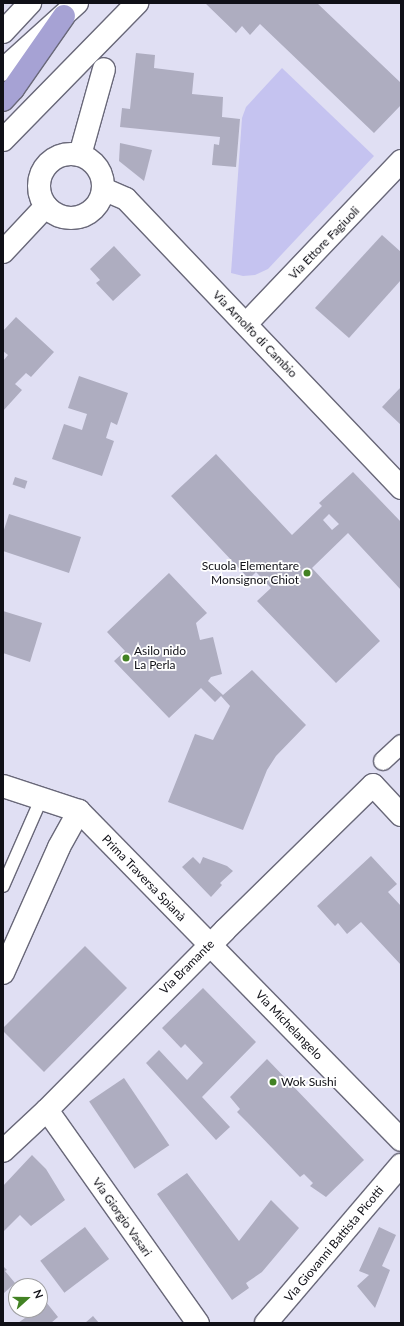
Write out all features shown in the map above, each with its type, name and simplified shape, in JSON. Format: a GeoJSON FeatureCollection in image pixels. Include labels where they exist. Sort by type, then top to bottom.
{"type":"FeatureCollection","features":[{"type":"Feature","properties":{"kind":"highway"},"geometry":{"type":"LineString","coordinates":[[3,100],[13,89],[70,9]]}},
{"type":"Feature","properties":{"kind":"street"},"geometry":{"type":"LineString","coordinates":[[3,32],[30,3]]}},
{"type":"Feature","properties":{"kind":"street"},"geometry":{"type":"LineString","coordinates":[[3,140],[138,3]]}},
{"type":"Feature","properties":{"kind":"street"},"geometry":{"type":"LineString","coordinates":[[3,70],[70,9]]}},
{"type":"Feature","properties":{"kind":"street"},"geometry":{"type":"LineString","coordinates":[[80,154],[104,68]]}},
{"type":"Feature","properties":{"kind":"street"},"geometry":{"type":"LineString","coordinates":[[80,154],[91,161],[100,171],[103,189],[101,200],[94,209],[86,215],[75,218],[65,218],[54,213],[46,206],[39,188],[40,178],[44,168],[51,161],[60,156],[80,154]]}},
{"type":"Feature","properties":{"kind":"street","name":"Via Ettore Fagiuoli"},"geometry":{"type":"LineString","coordinates":[[246,324],[401,162]]}},
{"type":"Feature","properties":{"kind":"street","name":"Via Arnolfo di Cambio"},"geometry":{"type":"LineString","coordinates":[[103,189],[126,199],[401,488]]}},
{"type":"Feature","properties":{"kind":"street"},"geometry":{"type":"LineString","coordinates":[[3,252],[46,206]]}},
{"type":"Feature","properties":{"kind":"street"},"geometry":{"type":"LineString","coordinates":[[384,762],[401,744]]}},
{"type":"Feature","properties":{"kind":"street","name":"Via Bramante"},"geometry":{"type":"LineString","coordinates":[[3,1151],[47,1110],[210,945],[374,785],[401,815]]}},
{"type":"Feature","properties":{"kind":"street","name":"Prima Traversa Spianà"},"geometry":{"type":"LineString","coordinates":[[3,786],[42,797],[79,811],[210,945]]}},
{"type":"Feature","properties":{"kind":"street"},"geometry":{"type":"LineString","coordinates":[[3,973],[59,847],[79,811]]}},
{"type":"Feature","properties":{"kind":"street","name":"Via Michelangelo"},"geometry":{"type":"LineString","coordinates":[[210,945],[401,1140]]}},
{"type":"Feature","properties":{"kind":"street","name":"Via Giorgio Vasari"},"geometry":{"type":"LineString","coordinates":[[47,1110],[198,1323]]}},
{"type":"Feature","properties":{"kind":"street","name":"Via Giovanni Battista Picotti"},"geometry":{"type":"LineString","coordinates":[[266,1323],[401,1165]]}},
{"type":"Feature","properties":{"kind":"lane"},"geometry":{"type":"LineString","coordinates":[[3,886],[42,797]]}},
{"type":"Feature","properties":{"kind":"shaded area"},"geometry":{"type":"Polygon","coordinates":[[[282,68],[374,156],[268,269],[255,275],[243,276],[231,273],[242,118],[246,107],[282,68]]]}},
{"type":"Feature","properties":{"kind":"building"},"geometry":{"type":"Polygon","coordinates":[[[205,3],[317,3],[401,83],[401,105],[374,133],[260,24],[250,35],[242,26],[236,33],[205,3]]]}},
{"type":"Feature","properties":{"kind":"building"},"geometry":{"type":"Polygon","coordinates":[[[136,53],[155,55],[154,68],[194,73],[192,94],[223,97],[222,117],[240,119],[236,167],[212,165],[214,144],[219,145],[220,137],[120,127],[122,108],[130,109],[136,53]]]}},
{"type":"Feature","properties":{"kind":"building"},"geometry":{"type":"Polygon","coordinates":[[[120,143],[152,150],[144,181],[119,161],[120,143]]]}},
{"type":"Feature","properties":{"kind":"building"},"geometry":{"type":"Polygon","coordinates":[[[382,235],[401,252],[401,280],[349,338],[315,308],[382,235]]]}},
{"type":"Feature","properties":{"kind":"building"},"geometry":{"type":"Polygon","coordinates":[[[114,246],[141,275],[113,301],[96,283],[100,280],[90,269],[114,246]]]}},
{"type":"Feature","properties":{"kind":"building"},"geometry":{"type":"Polygon","coordinates":[[[16,317],[54,352],[31,377],[26,373],[15,384],[22,390],[3,411],[3,361],[8,355],[3,351],[3,331],[16,317]]]}},
{"type":"Feature","properties":{"kind":"building"},"geometry":{"type":"Polygon","coordinates":[[[79,376],[128,393],[117,425],[111,422],[106,438],[114,441],[102,476],[52,459],[64,424],[82,430],[87,414],[68,408],[79,376]]]}},
{"type":"Feature","properties":{"kind":"building"},"geometry":{"type":"Polygon","coordinates":[[[401,387],[401,425],[382,407],[401,387]]]}},
{"type":"Feature","properties":{"kind":"building"},"geometry":{"type":"Polygon","coordinates":[[[216,454],[292,535],[322,506],[319,503],[353,472],[401,522],[401,590],[348,533],[312,568],[380,641],[336,683],[257,601],[271,588],[256,572],[249,579],[171,496],[216,454]],[[329,514],[323,520],[332,530],[339,524],[329,514]]]}},
{"type":"Feature","properties":{"kind":"building"},"geometry":{"type":"Polygon","coordinates":[[[15,477],[27,481],[25,489],[13,485],[15,477]]]}},
{"type":"Feature","properties":{"kind":"building"},"geometry":{"type":"Polygon","coordinates":[[[9,514],[81,537],[69,573],[3,551],[3,533],[9,514]]]}},
{"type":"Feature","properties":{"kind":"building"},"geometry":{"type":"Polygon","coordinates":[[[169,573],[207,613],[196,623],[200,640],[213,637],[222,674],[211,677],[208,681],[223,695],[252,670],[306,725],[276,756],[267,770],[243,830],[168,802],[195,734],[213,740],[230,706],[221,696],[215,702],[201,688],[169,718],[114,661],[125,651],[107,632],[169,573]]]}},
{"type":"Feature","properties":{"kind":"building"},"geometry":{"type":"Polygon","coordinates":[[[3,611],[42,623],[30,662],[3,653],[3,611]]]}},
{"type":"Feature","properties":{"kind":"building"},"geometry":{"type":"Polygon","coordinates":[[[371,856],[397,884],[388,892],[401,906],[401,965],[361,922],[347,934],[338,923],[335,926],[317,906],[371,856]]]}},
{"type":"Feature","properties":{"kind":"building"},"geometry":{"type":"Polygon","coordinates":[[[193,857],[200,864],[203,857],[227,866],[233,871],[220,883],[222,885],[211,897],[182,867],[193,857]]]}},
{"type":"Feature","properties":{"kind":"building"},"geometry":{"type":"Polygon","coordinates":[[[85,946],[127,988],[44,1072],[3,1031],[3,1028],[85,946]]]}},
{"type":"Feature","properties":{"kind":"building"},"geometry":{"type":"Polygon","coordinates":[[[203,988],[256,1042],[202,1097],[230,1127],[216,1140],[146,1063],[159,1050],[187,1080],[203,1063],[185,1044],[181,1048],[162,1028],[203,988]]]}},
{"type":"Feature","properties":{"kind":"building"},"geometry":{"type":"Polygon","coordinates":[[[267,1059],[364,1160],[326,1197],[310,1186],[313,1183],[304,1174],[300,1177],[237,1112],[240,1109],[230,1097],[267,1059]]]}},
{"type":"Feature","properties":{"kind":"building"},"geometry":{"type":"Polygon","coordinates":[[[124,1078],[169,1145],[134,1169],[89,1101],[124,1078]]]}},
{"type":"Feature","properties":{"kind":"building"},"geometry":{"type":"Polygon","coordinates":[[[32,1155],[46,1169],[65,1200],[31,1226],[20,1215],[3,1232],[3,1186],[32,1155]]]}},
{"type":"Feature","properties":{"kind":"building"},"geometry":{"type":"Polygon","coordinates":[[[187,1173],[239,1241],[271,1200],[299,1228],[262,1272],[246,1283],[249,1288],[232,1300],[157,1194],[187,1173]]]}},
{"type":"Feature","properties":{"kind":"building"},"geometry":{"type":"Polygon","coordinates":[[[85,1227],[109,1259],[64,1293],[40,1261],[85,1227]]]}},
{"type":"Feature","properties":{"kind":"building"},"geometry":{"type":"Polygon","coordinates":[[[379,1227],[396,1235],[382,1266],[390,1270],[375,1308],[357,1286],[369,1275],[359,1271],[379,1227]]]}},
{"type":"Feature","properties":{"kind":"building"},"geometry":{"type":"Polygon","coordinates":[[[3,1266],[11,1278],[8,1278],[8,1289],[3,1294],[3,1266]]]}},
{"type":"Feature","properties":{"kind":"building"},"geometry":{"type":"Polygon","coordinates":[[[48,1304],[58,1317],[51,1323],[18,1323],[25,1318],[48,1318],[48,1304]]]}},
{"type":"Feature","properties":{"kind":"building"},"geometry":{"type":"Polygon","coordinates":[[[93,1316],[99,1323],[85,1323],[93,1316]]]}},
{"type":"Feature","properties":{"kind":"place","name":"Scuola Elementare Monsignor Chiot"},"geometry":{"type":"Point","coordinates":[307,573]}},
{"type":"Feature","properties":{"kind":"place","name":"Asilo nido La Perla"},"geometry":{"type":"Point","coordinates":[126,658]}},
{"type":"Feature","properties":{"kind":"place","name":"Wok Sushi"},"geometry":{"type":"Point","coordinates":[273,1082]}}]}
